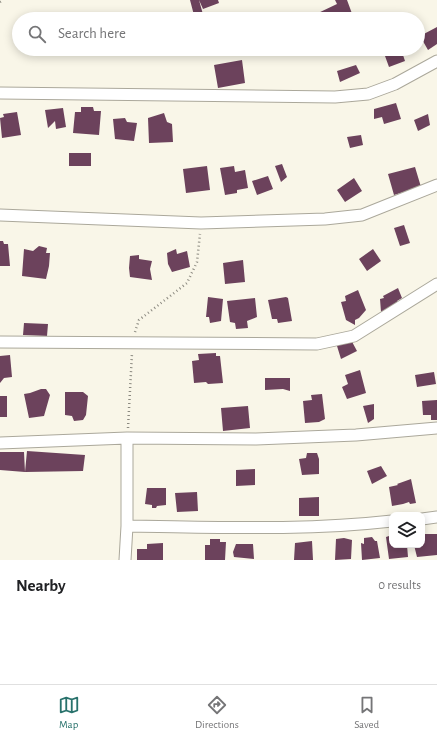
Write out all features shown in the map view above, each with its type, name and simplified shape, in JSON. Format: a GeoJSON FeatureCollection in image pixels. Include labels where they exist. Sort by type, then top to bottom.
{"type":"FeatureCollection","features":[{"type":"Feature","properties":{"kind":"street"},"geometry":{"type":"LineString","coordinates":[[0,93],[335,97],[368,94],[395,84],[437,61]]}},
{"type":"Feature","properties":{"kind":"street"},"geometry":{"type":"LineString","coordinates":[[0,215],[201,223],[326,218],[362,215],[437,185]]}},
{"type":"Feature","properties":{"kind":"street"},"geometry":{"type":"LineString","coordinates":[[0,342],[317,344],[354,336],[437,284]]}},
{"type":"Feature","properties":{"kind":"street"},"geometry":{"type":"LineString","coordinates":[[0,443],[127,438],[256,439],[356,436],[437,428]]}},
{"type":"Feature","properties":{"kind":"street"},"geometry":{"type":"LineString","coordinates":[[125,560],[127,526],[127,438]]}},
{"type":"Feature","properties":{"kind":"street"},"geometry":{"type":"LineString","coordinates":[[425,519],[437,517]]}},
{"type":"Feature","properties":{"kind":"street"},"geometry":{"type":"LineString","coordinates":[[127,526],[320,527],[389,521]]}},
{"type":"Feature","properties":{"kind":"path"},"geometry":{"type":"LineString","coordinates":[[127,438],[132,343],[139,320],[187,283],[197,262],[201,223]]}},
{"type":"Feature","properties":{"kind":"building"},"geometry":{"type":"Polygon","coordinates":[[[190,0],[199,0],[202,12],[193,12],[190,0]]]}},
{"type":"Feature","properties":{"kind":"building"},"geometry":{"type":"Polygon","coordinates":[[[199,0],[218,0],[219,3],[203,9],[199,0]]]}},
{"type":"Feature","properties":{"kind":"building"},"geometry":{"type":"Polygon","coordinates":[[[335,0],[347,0],[351,12],[320,12],[337,4],[335,0]]]}},
{"type":"Feature","properties":{"kind":"building"},"geometry":{"type":"Polygon","coordinates":[[[437,27],[437,44],[428,50],[425,45],[425,33],[437,27]]]}},
{"type":"Feature","properties":{"kind":"building"},"geometry":{"type":"Polygon","coordinates":[[[385,56],[403,56],[405,61],[389,67],[385,56]]]}},
{"type":"Feature","properties":{"kind":"building"},"geometry":{"type":"Polygon","coordinates":[[[242,60],[245,83],[218,88],[214,65],[242,60]]]}},
{"type":"Feature","properties":{"kind":"building"},"geometry":{"type":"Polygon","coordinates":[[[356,65],[360,73],[340,82],[337,71],[356,65]]]}},
{"type":"Feature","properties":{"kind":"building"},"geometry":{"type":"Polygon","coordinates":[[[396,103],[401,119],[384,124],[382,117],[374,119],[374,109],[396,103]]]}},
{"type":"Feature","properties":{"kind":"building"},"geometry":{"type":"Polygon","coordinates":[[[81,107],[93,107],[94,111],[101,111],[99,135],[73,133],[75,112],[81,112],[81,107]]]}},
{"type":"Feature","properties":{"kind":"building"},"geometry":{"type":"Polygon","coordinates":[[[63,108],[66,127],[56,129],[55,121],[48,128],[45,110],[63,108]]]}},
{"type":"Feature","properties":{"kind":"building"},"geometry":{"type":"Polygon","coordinates":[[[17,112],[21,135],[2,138],[0,118],[4,117],[3,114],[17,112]]]}},
{"type":"Feature","properties":{"kind":"building"},"geometry":{"type":"Polygon","coordinates":[[[164,113],[167,122],[172,124],[173,142],[149,143],[148,118],[164,113]]]}},
{"type":"Feature","properties":{"kind":"building"},"geometry":{"type":"Polygon","coordinates":[[[428,114],[430,125],[418,131],[414,120],[428,114]]]}},
{"type":"Feature","properties":{"kind":"building"},"geometry":{"type":"Polygon","coordinates":[[[125,118],[127,122],[137,123],[134,141],[115,139],[113,119],[125,118]]]}},
{"type":"Feature","properties":{"kind":"building"},"geometry":{"type":"Polygon","coordinates":[[[361,135],[363,145],[350,148],[347,137],[361,135]]]}},
{"type":"Feature","properties":{"kind":"building"},"geometry":{"type":"Polygon","coordinates":[[[69,153],[91,153],[91,166],[69,166],[69,153]]]}},
{"type":"Feature","properties":{"kind":"building"},"geometry":{"type":"Polygon","coordinates":[[[282,164],[287,177],[281,182],[275,166],[282,164]]]}},
{"type":"Feature","properties":{"kind":"building"},"geometry":{"type":"Polygon","coordinates":[[[207,166],[210,190],[186,193],[183,169],[207,166]]]}},
{"type":"Feature","properties":{"kind":"building"},"geometry":{"type":"Polygon","coordinates":[[[234,166],[235,172],[245,170],[248,188],[237,190],[237,193],[225,195],[220,168],[234,166]]]}},
{"type":"Feature","properties":{"kind":"building"},"geometry":{"type":"Polygon","coordinates":[[[415,167],[421,187],[394,195],[388,174],[415,167]]]}},
{"type":"Feature","properties":{"kind":"building"},"geometry":{"type":"Polygon","coordinates":[[[268,176],[273,189],[257,195],[252,181],[268,176]]]}},
{"type":"Feature","properties":{"kind":"building"},"geometry":{"type":"Polygon","coordinates":[[[354,178],[362,191],[345,202],[337,190],[354,178]]]}},
{"type":"Feature","properties":{"kind":"building"},"geometry":{"type":"Polygon","coordinates":[[[404,225],[410,243],[400,246],[394,228],[404,225]]]}},
{"type":"Feature","properties":{"kind":"building"},"geometry":{"type":"Polygon","coordinates":[[[0,241],[3,241],[4,244],[8,244],[10,266],[0,266],[0,241]]]}},
{"type":"Feature","properties":{"kind":"building"},"geometry":{"type":"Polygon","coordinates":[[[39,246],[47,248],[46,253],[50,253],[46,279],[22,276],[24,249],[33,251],[39,246]]]}},
{"type":"Feature","properties":{"kind":"building"},"geometry":{"type":"Polygon","coordinates":[[[176,249],[177,254],[187,251],[190,267],[172,272],[168,264],[167,253],[176,249]]]}},
{"type":"Feature","properties":{"kind":"building"},"geometry":{"type":"Polygon","coordinates":[[[373,249],[381,261],[367,271],[359,259],[373,249]]]}},
{"type":"Feature","properties":{"kind":"building"},"geometry":{"type":"Polygon","coordinates":[[[139,255],[139,259],[152,261],[150,269],[152,280],[130,277],[130,256],[139,255]]]}},
{"type":"Feature","properties":{"kind":"building"},"geometry":{"type":"Polygon","coordinates":[[[243,260],[245,282],[225,284],[223,263],[243,260]]]}},
{"type":"Feature","properties":{"kind":"building"},"geometry":{"type":"Polygon","coordinates":[[[398,288],[402,298],[397,301],[398,303],[381,312],[380,299],[384,298],[383,296],[398,288]]]}},
{"type":"Feature","properties":{"kind":"building"},"geometry":{"type":"Polygon","coordinates":[[[358,290],[366,310],[359,318],[355,320],[355,325],[346,320],[341,302],[346,301],[345,296],[358,290]]]}},
{"type":"Feature","properties":{"kind":"building"},"geometry":{"type":"Polygon","coordinates":[[[208,297],[223,299],[221,321],[210,323],[209,317],[206,317],[208,297]]]}},
{"type":"Feature","properties":{"kind":"building"},"geometry":{"type":"Polygon","coordinates":[[[255,298],[257,317],[247,321],[248,328],[236,329],[235,323],[230,322],[227,301],[255,298]]]}},
{"type":"Feature","properties":{"kind":"building"},"geometry":{"type":"Polygon","coordinates":[[[288,298],[292,321],[278,323],[277,319],[272,319],[268,300],[288,298]]]}},
{"type":"Feature","properties":{"kind":"building"},"geometry":{"type":"Polygon","coordinates":[[[24,323],[48,324],[47,336],[23,335],[24,323]]]}},
{"type":"Feature","properties":{"kind":"building"},"geometry":{"type":"Polygon","coordinates":[[[350,338],[357,351],[341,359],[337,346],[350,338]]]}},
{"type":"Feature","properties":{"kind":"building"},"geometry":{"type":"Polygon","coordinates":[[[216,353],[216,356],[220,356],[223,383],[194,383],[192,361],[199,360],[198,354],[216,353]]]}},
{"type":"Feature","properties":{"kind":"building"},"geometry":{"type":"Polygon","coordinates":[[[10,355],[12,377],[4,378],[0,383],[0,356],[10,355]]]}},
{"type":"Feature","properties":{"kind":"building"},"geometry":{"type":"Polygon","coordinates":[[[360,370],[366,393],[347,399],[342,387],[348,384],[345,375],[360,370]]]}},
{"type":"Feature","properties":{"kind":"building"},"geometry":{"type":"Polygon","coordinates":[[[434,372],[436,384],[417,387],[415,375],[434,372]]]}},
{"type":"Feature","properties":{"kind":"building"},"geometry":{"type":"Polygon","coordinates":[[[265,378],[290,378],[290,391],[283,389],[265,390],[265,378]]]}},
{"type":"Feature","properties":{"kind":"building"},"geometry":{"type":"Polygon","coordinates":[[[46,389],[50,395],[44,416],[29,418],[24,394],[46,389]]]}},
{"type":"Feature","properties":{"kind":"building"},"geometry":{"type":"Polygon","coordinates":[[[65,392],[83,392],[88,396],[86,415],[83,420],[74,421],[72,416],[65,415],[65,392]]]}},
{"type":"Feature","properties":{"kind":"building"},"geometry":{"type":"Polygon","coordinates":[[[322,394],[325,419],[319,422],[305,423],[303,401],[312,400],[311,395],[322,394]]]}},
{"type":"Feature","properties":{"kind":"building"},"geometry":{"type":"Polygon","coordinates":[[[0,396],[7,396],[7,417],[0,417],[0,396]]]}},
{"type":"Feature","properties":{"kind":"building"},"geometry":{"type":"Polygon","coordinates":[[[437,400],[437,420],[431,420],[431,415],[423,415],[422,401],[437,400]]]}},
{"type":"Feature","properties":{"kind":"building"},"geometry":{"type":"Polygon","coordinates":[[[374,404],[374,419],[368,423],[363,406],[374,404]]]}},
{"type":"Feature","properties":{"kind":"building"},"geometry":{"type":"Polygon","coordinates":[[[248,406],[250,428],[223,431],[221,408],[248,406]]]}},
{"type":"Feature","properties":{"kind":"building"},"geometry":{"type":"Polygon","coordinates":[[[27,451],[85,455],[83,471],[25,472],[27,451]]]}},
{"type":"Feature","properties":{"kind":"building"},"geometry":{"type":"Polygon","coordinates":[[[0,452],[24,452],[25,472],[0,470],[0,452]]]}},
{"type":"Feature","properties":{"kind":"building"},"geometry":{"type":"Polygon","coordinates":[[[307,453],[317,453],[319,459],[319,474],[302,475],[299,459],[306,458],[307,453]]]}},
{"type":"Feature","properties":{"kind":"building"},"geometry":{"type":"Polygon","coordinates":[[[381,466],[387,476],[372,484],[367,471],[381,466]]]}},
{"type":"Feature","properties":{"kind":"building"},"geometry":{"type":"Polygon","coordinates":[[[255,469],[255,485],[236,486],[236,470],[255,469]]]}},
{"type":"Feature","properties":{"kind":"building"},"geometry":{"type":"Polygon","coordinates":[[[411,479],[416,503],[410,504],[409,502],[392,506],[389,487],[411,479]]]}},
{"type":"Feature","properties":{"kind":"building"},"geometry":{"type":"Polygon","coordinates":[[[147,488],[166,488],[166,505],[152,508],[152,505],[145,504],[147,488]]]}},
{"type":"Feature","properties":{"kind":"building"},"geometry":{"type":"Polygon","coordinates":[[[197,492],[198,511],[177,512],[175,493],[197,492]]]}},
{"type":"Feature","properties":{"kind":"building"},"geometry":{"type":"Polygon","coordinates":[[[319,497],[319,516],[299,516],[299,498],[319,497]]]}},
{"type":"Feature","properties":{"kind":"building"},"geometry":{"type":"Polygon","coordinates":[[[425,534],[437,534],[437,555],[417,557],[415,548],[425,548],[425,534]]]}},
{"type":"Feature","properties":{"kind":"building"},"geometry":{"type":"Polygon","coordinates":[[[389,536],[389,548],[407,548],[408,557],[389,559],[386,537],[389,536]]]}},
{"type":"Feature","properties":{"kind":"building"},"geometry":{"type":"Polygon","coordinates":[[[372,537],[375,541],[377,541],[380,558],[362,560],[361,543],[364,544],[364,538],[372,537]]]}},
{"type":"Feature","properties":{"kind":"building"},"geometry":{"type":"Polygon","coordinates":[[[344,538],[352,540],[351,559],[335,560],[336,539],[344,538]]]}},
{"type":"Feature","properties":{"kind":"building"},"geometry":{"type":"Polygon","coordinates":[[[210,539],[220,539],[220,542],[226,542],[225,560],[205,560],[205,545],[210,545],[210,539]]]}},
{"type":"Feature","properties":{"kind":"building"},"geometry":{"type":"Polygon","coordinates":[[[312,541],[313,560],[294,560],[295,543],[312,541]]]}},
{"type":"Feature","properties":{"kind":"building"},"geometry":{"type":"Polygon","coordinates":[[[163,543],[163,560],[137,560],[137,549],[147,549],[147,544],[163,543]]]}},
{"type":"Feature","properties":{"kind":"building"},"geometry":{"type":"Polygon","coordinates":[[[236,544],[253,544],[254,559],[234,557],[233,552],[236,544]]]}}]}
